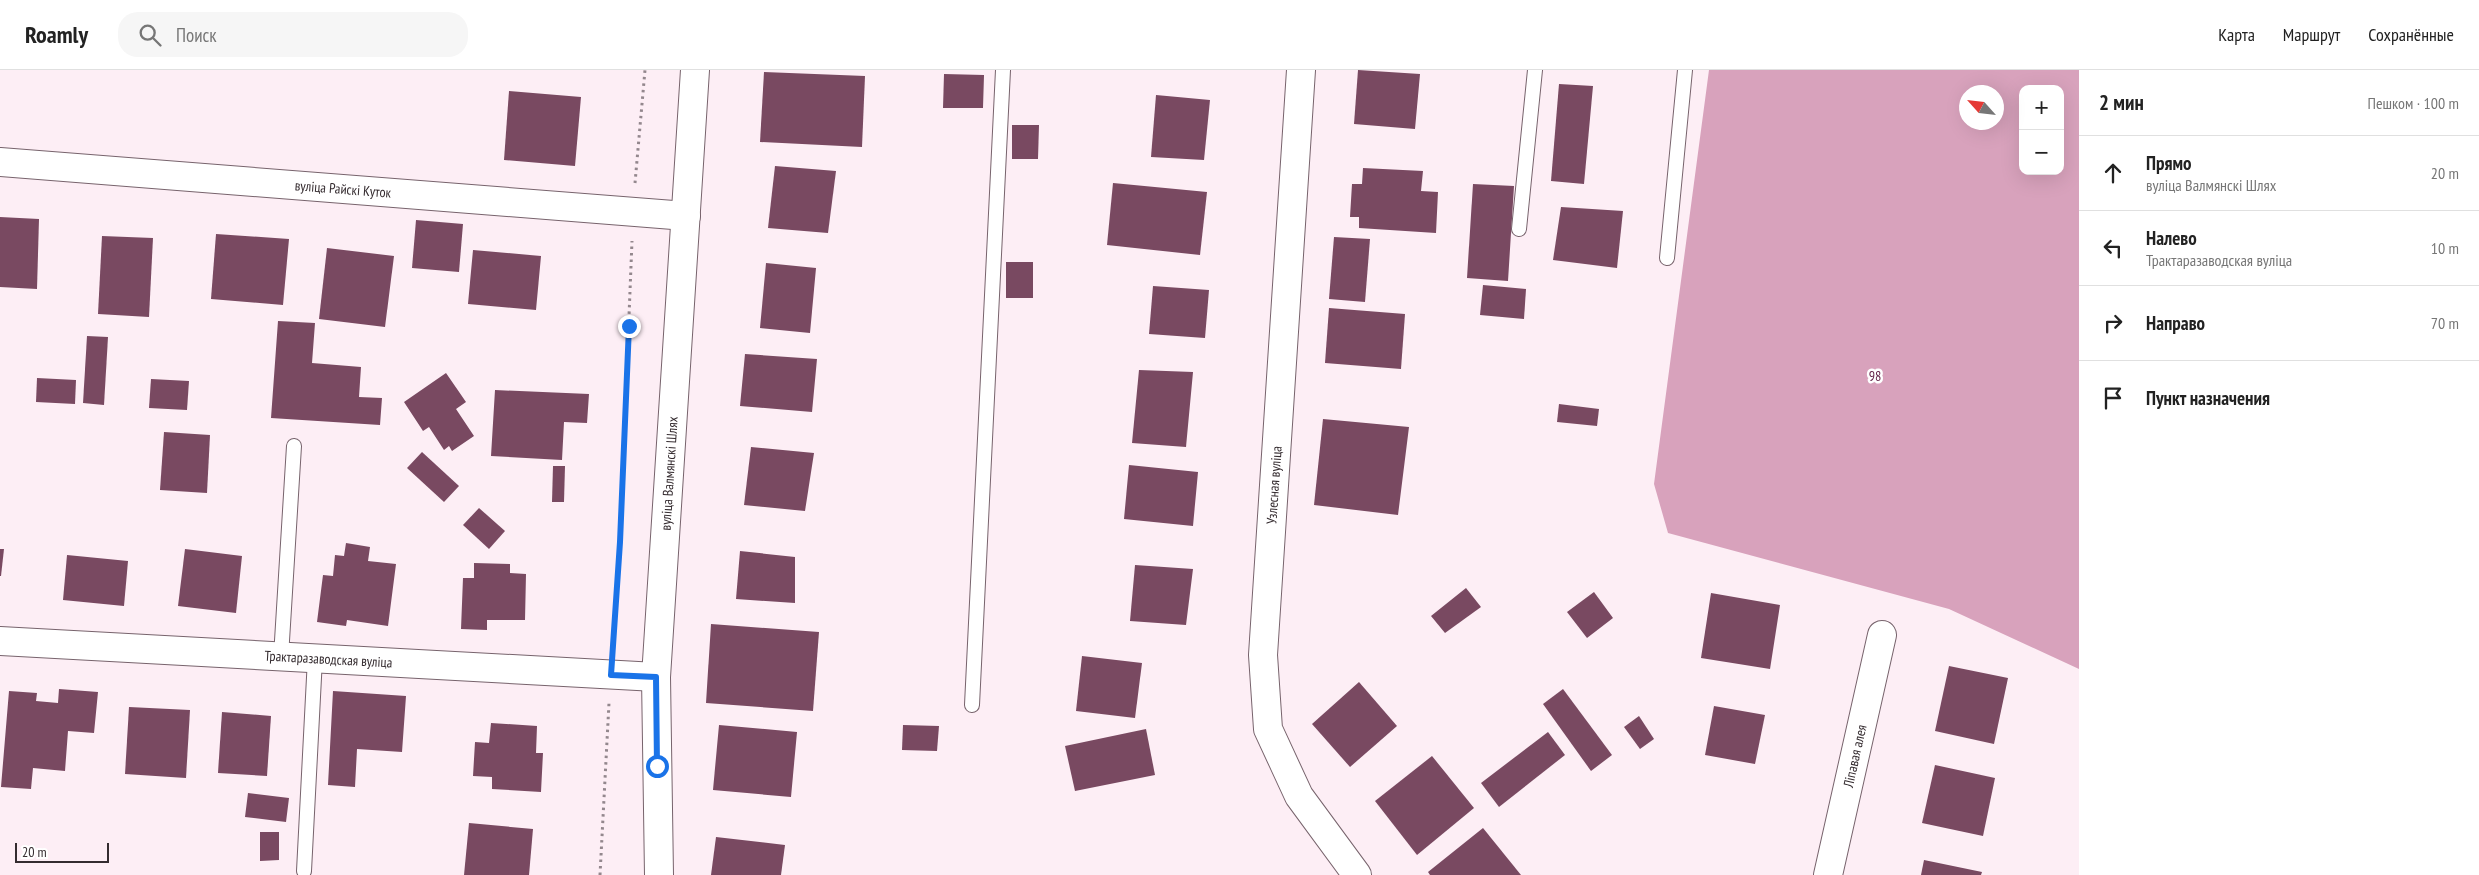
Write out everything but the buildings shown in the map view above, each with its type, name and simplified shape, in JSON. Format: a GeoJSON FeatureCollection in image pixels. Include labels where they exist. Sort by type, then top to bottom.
{"type":"FeatureCollection","features":[{"type":"Feature","properties":{"kind":"street","name":"вуліца Валмянскі Шлях"},"geometry":{"type":"LineString","coordinates":[[659,875],[656,677],[695,70]]}},
{"type":"Feature","properties":{"kind":"street","name":"Узлесная вуліца"},"geometry":{"type":"LineString","coordinates":[[1301,70],[1263,655],[1268,729],[1299,796],[1357,875]]}},
{"type":"Feature","properties":{"kind":"street","name":"вуліца Райскі Куток"},"geometry":{"type":"LineString","coordinates":[[0,162],[686,216]]}},
{"type":"Feature","properties":{"kind":"street","name":"Ліпавая алея"},"geometry":{"type":"LineString","coordinates":[[1828,875],[1882,635]]}},
{"type":"Feature","properties":{"kind":"street","name":"Трактаразаводская вуліца"},"geometry":{"type":"LineString","coordinates":[[0,642],[656,677]]}},
{"type":"Feature","properties":{"kind":"lane"},"geometry":{"type":"LineString","coordinates":[[972,705],[1003,70]]}},
{"type":"Feature","properties":{"kind":"lane"},"geometry":{"type":"LineString","coordinates":[[1519,229],[1535,70]]}},
{"type":"Feature","properties":{"kind":"lane"},"geometry":{"type":"LineString","coordinates":[[1667,258],[1685,70]]}},
{"type":"Feature","properties":{"kind":"lane"},"geometry":{"type":"LineString","coordinates":[[281,656],[294,446]]}},
{"type":"Feature","properties":{"kind":"lane"},"geometry":{"type":"LineString","coordinates":[[304,871],[315,658]]}},
{"type":"Feature","properties":{"kind":"path"},"geometry":{"type":"LineString","coordinates":[[600,875],[620,542],[632,212],[645,70]]}},
{"type":"Feature","properties":{"kind":"green space","name":"98"},"geometry":{"type":"Polygon","coordinates":[[[1709,70],[2079,70],[2079,669],[1949,609],[1668,533],[1654,484],[1709,70]]]}},
{"type":"Feature","properties":{"kind":"route"},"geometry":{"type":"LineString","coordinates":[[629,326],[620,542],[611,675],[656,677],[657,766]]}}]}
